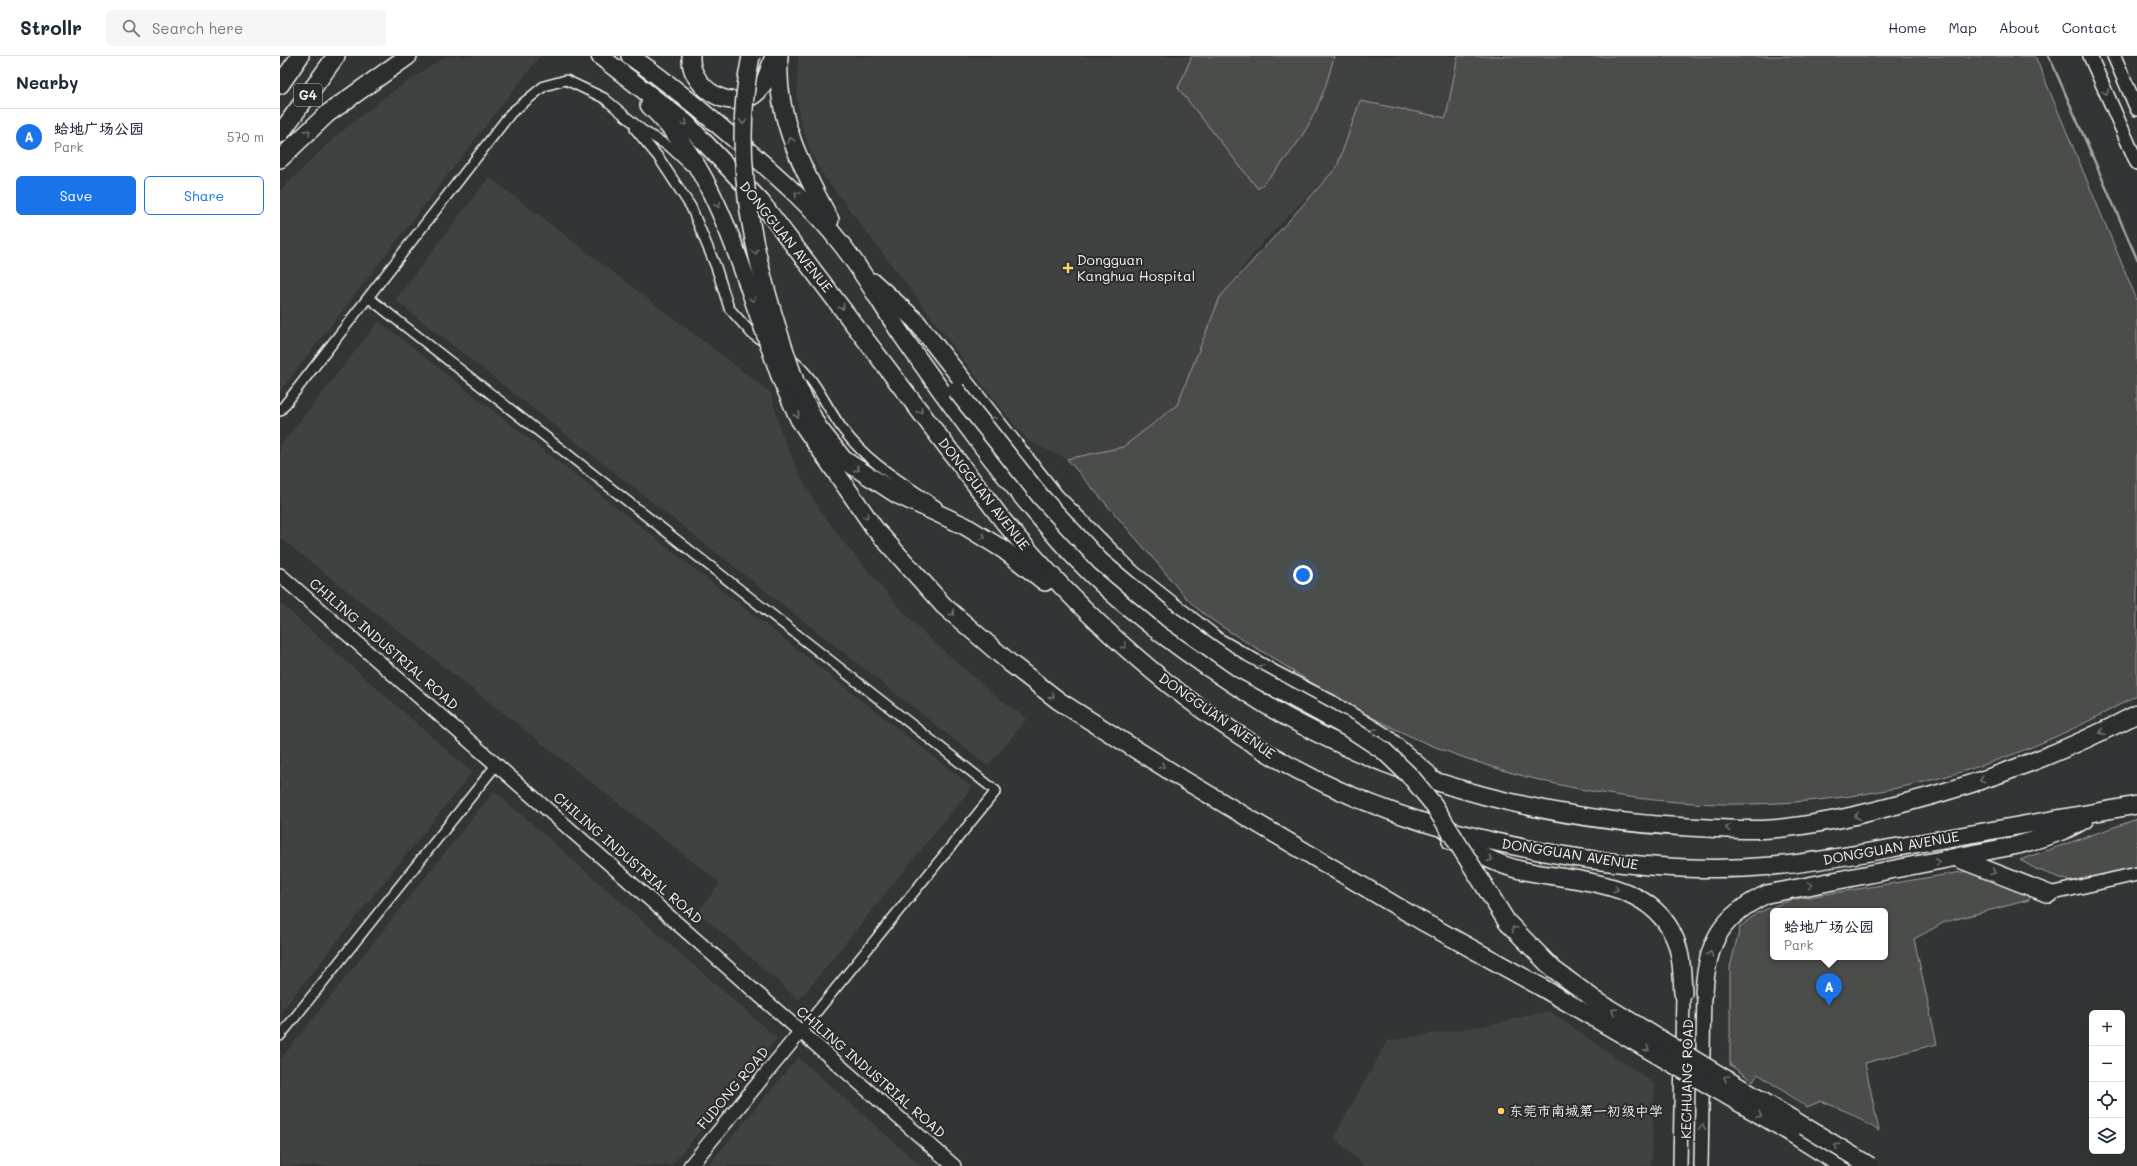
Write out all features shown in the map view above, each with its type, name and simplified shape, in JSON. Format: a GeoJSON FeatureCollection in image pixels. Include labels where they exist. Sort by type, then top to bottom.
{"type":"FeatureCollection","features":[{"type":"Feature","properties":{"kind":"highway","name":"G4"},"geometry":{"type":"LineString","coordinates":[[280,85],[300,56]]}},
{"type":"Feature","properties":{"kind":"highway","name":"G4"},"geometry":{"type":"LineString","coordinates":[[280,134],[336,56]]}},
{"type":"Feature","properties":{"kind":"highway"},"geometry":{"type":"LineString","coordinates":[[280,159],[327,114],[408,56]]}},
{"type":"Feature","properties":{"kind":"highway"},"geometry":{"type":"LineString","coordinates":[[599,56],[660,116],[686,148],[707,183],[722,214],[788,380],[818,426],[844,460],[866,476],[898,495],[966,526],[1004,550],[1105,630]]}},
{"type":"Feature","properties":{"kind":"highway","name":"DONGGUAN AVENUE"},"geometry":{"type":"LineString","coordinates":[[599,56],[687,124],[761,202],[1004,522],[1043,568],[1105,630],[1205,711],[1266,753],[1356,798],[1435,826],[1528,850],[1594,860],[1697,869],[1772,866],[1826,859],[2137,804]]}},
{"type":"Feature","properties":{"kind":"highway","name":"DONGGUAN AVENUE"},"geometry":{"type":"LineString","coordinates":[[630,56],[699,108],[779,177],[806,204],[855,262],[896,326],[956,412],[1027,502],[1063,544],[1128,607],[1176,645],[1289,719],[1374,758],[1437,782],[1482,795],[1599,820],[1658,825],[1769,829],[1849,818],[1933,796],[2056,753],[2137,714]]}},
{"type":"Feature","properties":{"kind":"highway"},"geometry":{"type":"LineString","coordinates":[[641,56],[671,80],[699,108]]}},
{"type":"Feature","properties":{"kind":"highway"},"geometry":{"type":"LineString","coordinates":[[691,56],[695,74],[704,88],[718,97],[738,100],[752,96],[763,84],[774,56]]}},
{"type":"Feature","properties":{"kind":"highway"},"geometry":{"type":"LineString","coordinates":[[752,56],[747,78],[743,130],[748,209],[756,256],[799,418],[843,484],[880,535],[944,606],[1010,663],[1059,701],[1194,786],[1420,920],[1541,987],[1791,1133],[1843,1166]]}},
{"type":"Feature","properties":{"kind":"highway"},"geometry":{"type":"LineString","coordinates":[[779,56],[779,96],[791,142],[809,181],[855,262]]}},
{"type":"Feature","properties":{"kind":"highway"},"geometry":{"type":"LineString","coordinates":[[865,276],[1040,497],[1100,561],[1169,619],[1240,669],[1352,730],[1384,752],[1411,777],[1432,804],[1507,922],[1553,969],[1597,1001],[1870,1166]]}},
{"type":"Feature","properties":{"kind":"highway"},"geometry":{"type":"LineString","coordinates":[[865,276],[894,299],[915,320],[1055,497],[1132,574],[1218,642],[1274,675],[1331,704],[1385,737],[1437,782]]}},
{"type":"Feature","properties":{"kind":"highway"},"geometry":{"type":"LineString","coordinates":[[818,426],[843,484]]}},
{"type":"Feature","properties":{"kind":"highway"},"geometry":{"type":"LineString","coordinates":[[1704,992],[1706,967],[1710,951],[1730,918],[1746,904],[1767,894],[2018,845],[2052,835],[2075,825],[2095,812]]}},
{"type":"Feature","properties":{"kind":"highway"},"geometry":{"type":"LineString","coordinates":[[1406,816],[1435,834],[1488,858],[1522,871],[1607,886],[1627,892],[1645,902],[1663,920],[1675,939],[1681,962],[1683,993]]}},
{"type":"Feature","properties":{"kind":"highway"},"geometry":{"type":"LineString","coordinates":[[1957,858],[2050,898]]}},
{"type":"Feature","properties":{"kind":"street"},"geometry":{"type":"LineString","coordinates":[[2090,56],[2137,164]]}},
{"type":"Feature","properties":{"kind":"street"},"geometry":{"type":"LineString","coordinates":[[2114,56],[2137,109]]}},
{"type":"Feature","properties":{"kind":"street"},"geometry":{"type":"LineString","coordinates":[[280,411],[511,113],[544,86],[566,80],[604,98],[642,130],[671,148],[707,183]]}},
{"type":"Feature","properties":{"kind":"street"},"geometry":{"type":"LineString","coordinates":[[622,113],[659,158],[691,207],[716,267],[729,308],[752,334],[794,361],[817,388],[844,431],[878,467],[966,526]]}},
{"type":"Feature","properties":{"kind":"street"},"geometry":{"type":"LineString","coordinates":[[369,298],[996,790],[801,1031]]}},
{"type":"Feature","properties":{"kind":"street","name":"CHILING INDUSTRIAL ROAD"},"geometry":{"type":"LineString","coordinates":[[280,575],[954,1166]]}},
{"type":"Feature","properties":{"kind":"street"},"geometry":{"type":"LineString","coordinates":[[280,1036],[497,764]]}},
{"type":"Feature","properties":{"kind":"street"},"geometry":{"type":"LineString","coordinates":[[2050,898],[2137,874]]}},
{"type":"Feature","properties":{"kind":"street"},"geometry":{"type":"LineString","coordinates":[[2050,898],[2137,882]]}},
{"type":"Feature","properties":{"kind":"street","name":"KECHUANG ROAD"},"geometry":{"type":"LineString","coordinates":[[1702,1166],[1704,992]]}},
{"type":"Feature","properties":{"kind":"street","name":"KECHUANG ROAD"},"geometry":{"type":"LineString","coordinates":[[1680,1166],[1683,993]]}},
{"type":"Feature","properties":{"kind":"street","name":"FUDONG ROAD"},"geometry":{"type":"LineString","coordinates":[[690,1166],[801,1031]]}},
{"type":"Feature","properties":{"kind":"shaded area"},"geometry":{"type":"Polygon","coordinates":[[[446,56],[540,56],[280,391],[280,191],[336,136],[389,94],[446,56]]]}},
{"type":"Feature","properties":{"kind":"shaded area","name":"Dongguan Kanghua Hospital"},"geometry":{"type":"Polygon","coordinates":[[[798,56],[1458,56],[1446,118],[1360,101],[1337,167],[1265,239],[1220,297],[1177,405],[1123,447],[1067,459],[1028,441],[989,393],[820,171],[811,153],[799,116],[797,96],[798,56]]]}},
{"type":"Feature","properties":{"kind":"shaded area"},"geometry":{"type":"Polygon","coordinates":[[[1192,56],[1334,56],[1329,76],[1315,112],[1297,144],[1273,174],[1258,189],[1178,88],[1192,56]]]}},
{"type":"Feature","properties":{"kind":"shaded area"},"geometry":{"type":"Polygon","coordinates":[[[1458,56],[2035,56],[2137,300],[2137,695],[2087,722],[2034,746],[1961,772],[1887,790],[1810,801],[1734,804],[1657,800],[1580,789],[1506,771],[1433,746],[1373,718],[1316,686],[1227,630],[1193,604],[1067,459],[1123,447],[1177,405],[1220,297],[1337,167],[1360,101],[1446,118],[1458,56]]]}},
{"type":"Feature","properties":{"kind":"shaded area"},"geometry":{"type":"Polygon","coordinates":[[[489,177],[771,393],[781,432],[797,469],[816,504],[841,539],[897,605],[927,636],[992,693],[1027,719],[988,766],[395,300],[489,177]]]}},
{"type":"Feature","properties":{"kind":"shaded area"},"geometry":{"type":"Polygon","coordinates":[[[379,321],[972,787],[799,1000],[698,912],[720,883],[280,538],[280,446],[379,321]]]}},
{"type":"Feature","properties":{"kind":"shaded area"},"geometry":{"type":"Polygon","coordinates":[[[280,603],[472,772],[280,1013],[280,603]]]}},
{"type":"Feature","properties":{"kind":"shaded area"},"geometry":{"type":"Polygon","coordinates":[[[494,791],[777,1038],[671,1166],[280,1166],[280,1060],[494,791]]]}},
{"type":"Feature","properties":{"kind":"shaded area"},"geometry":{"type":"Polygon","coordinates":[[[2137,819],[2137,867],[2074,883],[2036,869],[2020,860],[2137,819]]]}},
{"type":"Feature","properties":{"kind":"shaded area"},"geometry":{"type":"Polygon","coordinates":[[[1968,871],[2032,890],[2029,900],[1945,922],[1914,939],[1937,1044],[1865,1063],[1879,1131],[1850,1113],[1821,1101],[1807,1107],[1758,1074],[1753,1081],[1730,1065],[1730,967],[1740,927],[1757,913],[1790,900],[1968,871]]]}},
{"type":"Feature","properties":{"kind":"shaded area","name":"东莞市南城第一初级中学"},"geometry":{"type":"Polygon","coordinates":[[[1549,1011],[1655,1084],[1651,1166],[1364,1166],[1334,1137],[1387,1041],[1493,1024],[1549,1011]]]}},
{"type":"Feature","properties":{"kind":"shaded area"},"geometry":{"type":"Polygon","coordinates":[[[798,1057],[921,1166],[708,1166],[798,1057]]]}},
{"type":"Feature","properties":{"kind":"waterway"},"geometry":{"type":"LineString","coordinates":[[2049,56],[2137,259]]}},
{"type":"Feature","properties":{"kind":"place","name":"Dongguan Kanghua Hospital"},"geometry":{"type":"Point","coordinates":[1068,268]}},
{"type":"Feature","properties":{"kind":"place","name":"蛤地广场公园"},"geometry":{"type":"Point","coordinates":[1829,1006]}},
{"type":"Feature","properties":{"kind":"place","name":"东莞市南城第一初级中学"},"geometry":{"type":"Point","coordinates":[1501,1111]}}]}
